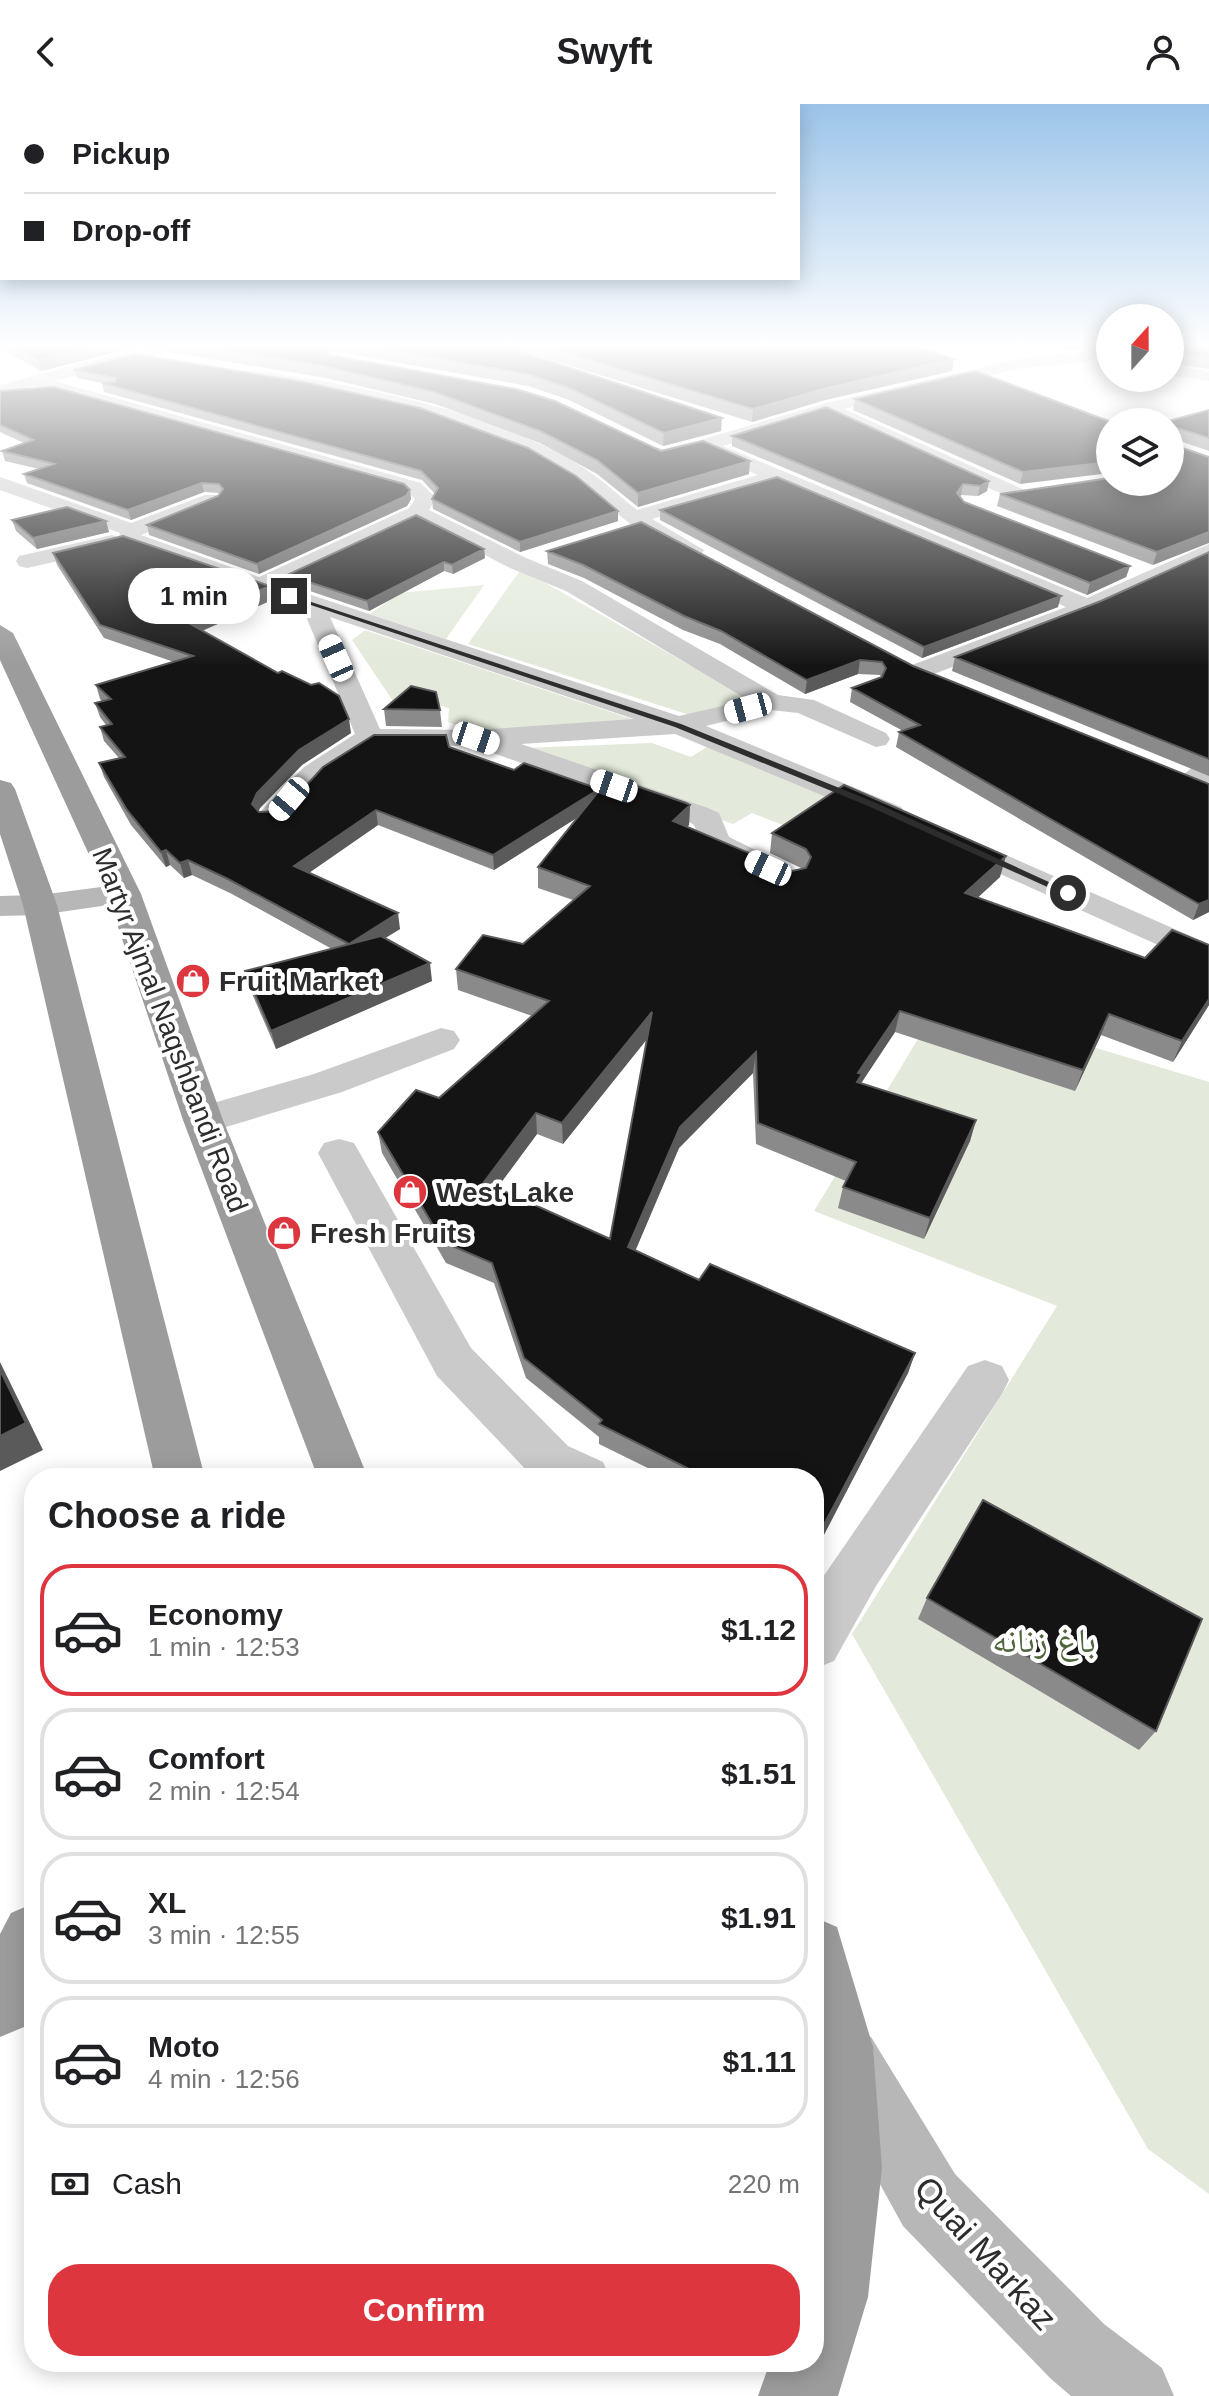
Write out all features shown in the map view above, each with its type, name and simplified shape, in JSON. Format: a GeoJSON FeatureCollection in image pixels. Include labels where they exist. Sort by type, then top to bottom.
{"type":"FeatureCollection","features":[{"type":"Feature","properties":{"kind":"highway","name":"Martyr Ajmal Naqshbandi Road"},"geometry":{"type":"LineString","coordinates":[[0,633],[124,894],[203,1120],[339,1468]]}},
{"type":"Feature","properties":{"kind":"highway"},"geometry":{"type":"LineString","coordinates":[[0,789],[40,905],[178,1468]]}},
{"type":"Feature","properties":{"kind":"highway"},"geometry":{"type":"LineString","coordinates":[[0,2003],[24,1956]]}},
{"type":"Feature","properties":{"kind":"highway"},"geometry":{"type":"LineString","coordinates":[[824,1989],[839,2047],[846,2168],[830,2297],[824,2316]]}},
{"type":"Feature","properties":{"kind":"highway"},"geometry":{"type":"LineString","coordinates":[[798,2396],[806,2372]]}},
{"type":"Feature","properties":{"kind":"main road"},"geometry":{"type":"LineString","coordinates":[[0,906],[40,905],[124,894]]}},
{"type":"Feature","properties":{"kind":"main road","name":"Quai Markaz"},"geometry":{"type":"LineString","coordinates":[[839,2047],[929,2200],[1077,2351],[1134,2396]]}},
{"type":"Feature","properties":{"kind":"street"},"geometry":{"type":"LineString","coordinates":[[262,585],[417,512],[426,498],[414,487],[289,452]]}},
{"type":"Feature","properties":{"kind":"street"},"geometry":{"type":"LineString","coordinates":[[535,452],[585,478],[631,524],[713,560]]}},
{"type":"Feature","properties":{"kind":"street"},"geometry":{"type":"LineString","coordinates":[[655,452],[661,455],[674,452]]}},
{"type":"Feature","properties":{"kind":"street"},"geometry":{"type":"LineString","coordinates":[[722,452],[1087,607]]}},
{"type":"Feature","properties":{"kind":"street"},"geometry":{"type":"LineString","coordinates":[[924,452],[1020,495]]}},
{"type":"Feature","properties":{"kind":"street"},"geometry":{"type":"LineString","coordinates":[[631,524],[780,475]]}},
{"type":"Feature","properties":{"kind":"street"},"geometry":{"type":"LineString","coordinates":[[0,483],[130,534],[148,548],[678,725],[920,826],[1209,957]]}},
{"type":"Feature","properties":{"kind":"street"},"geometry":{"type":"LineString","coordinates":[[975,499],[1047,491]]}},
{"type":"Feature","properties":{"kind":"street"},"geometry":{"type":"LineString","coordinates":[[27,561],[130,534],[212,499]]}},
{"type":"Feature","properties":{"kind":"street"},"geometry":{"type":"LineString","coordinates":[[417,512],[518,563],[574,586],[771,702]]}},
{"type":"Feature","properties":{"kind":"street"},"geometry":{"type":"LineString","coordinates":[[949,683],[914,667],[1087,607],[1209,551]]}},
{"type":"Feature","properties":{"kind":"street"},"geometry":{"type":"LineString","coordinates":[[518,563],[546,554]]}},
{"type":"Feature","properties":{"kind":"street"},"geometry":{"type":"LineString","coordinates":[[1125,565],[1153,576]]}},
{"type":"Feature","properties":{"kind":"street"},"geometry":{"type":"LineString","coordinates":[[313,605],[370,737]]}},
{"type":"Feature","properties":{"kind":"street"},"geometry":{"type":"LineString","coordinates":[[804,706],[842,692]]}},
{"type":"Feature","properties":{"kind":"street"},"geometry":{"type":"LineString","coordinates":[[273,817],[314,773],[344,750],[370,737],[476,738],[678,725],[771,702],[804,706],[876,739]]}},
{"type":"Feature","properties":{"kind":"street"},"geometry":{"type":"LineString","coordinates":[[476,738],[697,814],[708,820],[715,842],[790,879]]}},
{"type":"Feature","properties":{"kind":"street"},"geometry":{"type":"LineString","coordinates":[[203,1120],[328,1083],[441,1040]]}},
{"type":"Feature","properties":{"kind":"street"},"geometry":{"type":"LineString","coordinates":[[339,1153],[454,1362],[550,1461],[564,1468]]}},
{"type":"Feature","properties":{"kind":"street"},"geometry":{"type":"LineString","coordinates":[[824,1625],[857,1568],[985,1380]]}},
{"type":"Feature","properties":{"kind":"green space"},"geometry":{"type":"Polygon","coordinates":[[[521,569],[758,704],[699,718],[468,644],[521,569]]]}},
{"type":"Feature","properties":{"kind":"green space"},"geometry":{"type":"Polygon","coordinates":[[[484,585],[446,639],[370,614],[399,593],[484,585]]]}},
{"type":"Feature","properties":{"kind":"green space"},"geometry":{"type":"Polygon","coordinates":[[[365,630],[656,727],[484,734],[448,722],[449,708],[412,698],[393,701],[352,640],[365,630]]]}},
{"type":"Feature","properties":{"kind":"green space"},"geometry":{"type":"Polygon","coordinates":[[[652,743],[691,757],[707,747],[828,794],[785,826],[752,813],[733,824],[523,748],[652,743]]]}},
{"type":"Feature","properties":{"kind":"green space","name":"باغ زنانه"},"geometry":{"type":"Polygon","coordinates":[[[941,1001],[1209,1082],[1209,2194],[1148,2149],[852,1634],[1057,1306],[814,1211],[941,1001]]]}},
{"type":"Feature","properties":{"kind":"building"},"geometry":{"type":"Polygon","coordinates":[[[6,452],[288,452],[404,484],[410,490],[406,496],[257,564],[147,525],[218,496],[223,489],[219,484],[202,483],[128,510],[24,474],[54,464],[6,452]]]}},
{"type":"Feature","properties":{"kind":"building"},"geometry":{"type":"Polygon","coordinates":[[[352,452],[535,452],[576,476],[618,511],[520,542],[432,499],[438,488],[421,471],[352,452]]]}},
{"type":"Feature","properties":{"kind":"building"},"geometry":{"type":"Polygon","coordinates":[[[581,452],[729,452],[750,461],[638,493],[597,460],[581,452]]]}},
{"type":"Feature","properties":{"kind":"building"},"geometry":{"type":"Polygon","coordinates":[[[771,452],[925,452],[989,481],[980,486],[963,484],[957,493],[964,502],[1130,566],[1090,583],[771,452]]]}},
{"type":"Feature","properties":{"kind":"building"},"geometry":{"type":"Polygon","coordinates":[[[977,452],[1096,452],[1096,464],[1023,472],[977,452]]]}},
{"type":"Feature","properties":{"kind":"building"},"geometry":{"type":"Polygon","coordinates":[[[1184,452],[1194,452],[1209,457],[1209,532],[1157,552],[1000,494],[1096,480],[1096,496],[1184,496],[1184,452]]]}},
{"type":"Feature","properties":{"kind":"building"},"geometry":{"type":"Polygon","coordinates":[[[777,477],[1061,596],[924,647],[660,510],[777,477]]]}},
{"type":"Feature","properties":{"kind":"building"},"geometry":{"type":"Polygon","coordinates":[[[67,507],[106,521],[33,538],[12,520],[67,507]]]}},
{"type":"Feature","properties":{"kind":"building"},"geometry":{"type":"Polygon","coordinates":[[[416,515],[484,549],[452,565],[444,562],[367,601],[287,575],[416,515]]]}},
{"type":"Feature","properties":{"kind":"building"},"geometry":{"type":"Polygon","coordinates":[[[641,522],[913,666],[1209,784],[1209,900],[1199,904],[899,732],[920,725],[852,688],[882,677],[886,668],[882,662],[860,660],[807,680],[721,631],[547,551],[641,522]]]}},
{"type":"Feature","properties":{"kind":"building"},"geometry":{"type":"Polygon","coordinates":[[[123,536],[270,586],[187,622],[278,673],[282,671],[311,685],[319,683],[339,696],[349,719],[299,750],[257,793],[252,804],[259,812],[283,811],[323,767],[374,735],[446,735],[449,747],[514,770],[524,763],[599,789],[493,855],[376,810],[294,866],[398,913],[349,944],[228,879],[188,860],[180,863],[166,850],[161,852],[127,810],[99,763],[125,757],[100,727],[112,724],[95,703],[111,699],[96,685],[193,656],[100,625],[53,553],[123,536]]]}},
{"type":"Feature","properties":{"kind":"building"},"geometry":{"type":"Polygon","coordinates":[[[1209,552],[1209,759],[955,657],[1101,601],[1209,552]]]}},
{"type":"Feature","properties":{"kind":"building"},"geometry":{"type":"Polygon","coordinates":[[[411,686],[436,692],[440,710],[384,709],[411,686]]]}},
{"type":"Feature","properties":{"kind":"building"},"geometry":{"type":"Polygon","coordinates":[[[610,777],[690,805],[673,821],[792,871],[806,868],[811,857],[806,849],[772,833],[844,785],[1006,856],[965,893],[1145,958],[1172,930],[1209,945],[1209,999],[1182,1041],[1109,1014],[1083,1070],[900,1011],[858,1073],[862,1074],[857,1082],[976,1120],[930,1218],[843,1187],[856,1162],[758,1123],[756,1052],[680,1127],[628,1247],[699,1280],[710,1264],[915,1353],[824,1525],[824,1468],[687,1468],[599,1424],[602,1420],[524,1358],[492,1263],[443,1242],[378,1132],[416,1090],[439,1098],[549,1001],[456,969],[483,935],[523,944],[590,886],[538,867],[610,777]],[[652,1012],[562,1123],[536,1113],[484,1182],[610,1239],[652,1012]]]}},
{"type":"Feature","properties":{"kind":"building"},"geometry":{"type":"Polygon","coordinates":[[[381,936],[430,963],[271,1031],[245,971],[381,936]]]}},
{"type":"Feature","properties":{"kind":"building"},"geometry":{"type":"Polygon","coordinates":[[[0,1370],[26,1423],[0,1436],[0,1370]]]}},
{"type":"Feature","properties":{"kind":"building"},"geometry":{"type":"Polygon","coordinates":[[[983,1500],[1202,1619],[1156,1731],[927,1598],[983,1500]]]}},
{"type":"Feature","properties":{"kind":"place","name":"Fruit Market"},"geometry":{"type":"Point","coordinates":[193,981]}},
{"type":"Feature","properties":{"kind":"place","name":"West Lake"},"geometry":{"type":"Point","coordinates":[410,1192]}},
{"type":"Feature","properties":{"kind":"place","name":"Fresh Fruits"},"geometry":{"type":"Point","coordinates":[284,1233]}},
{"type":"Feature","properties":{"kind":"route"},"geometry":{"type":"LineString","coordinates":[[289,596],[678,725],[871,804],[1068,893]]}}]}
